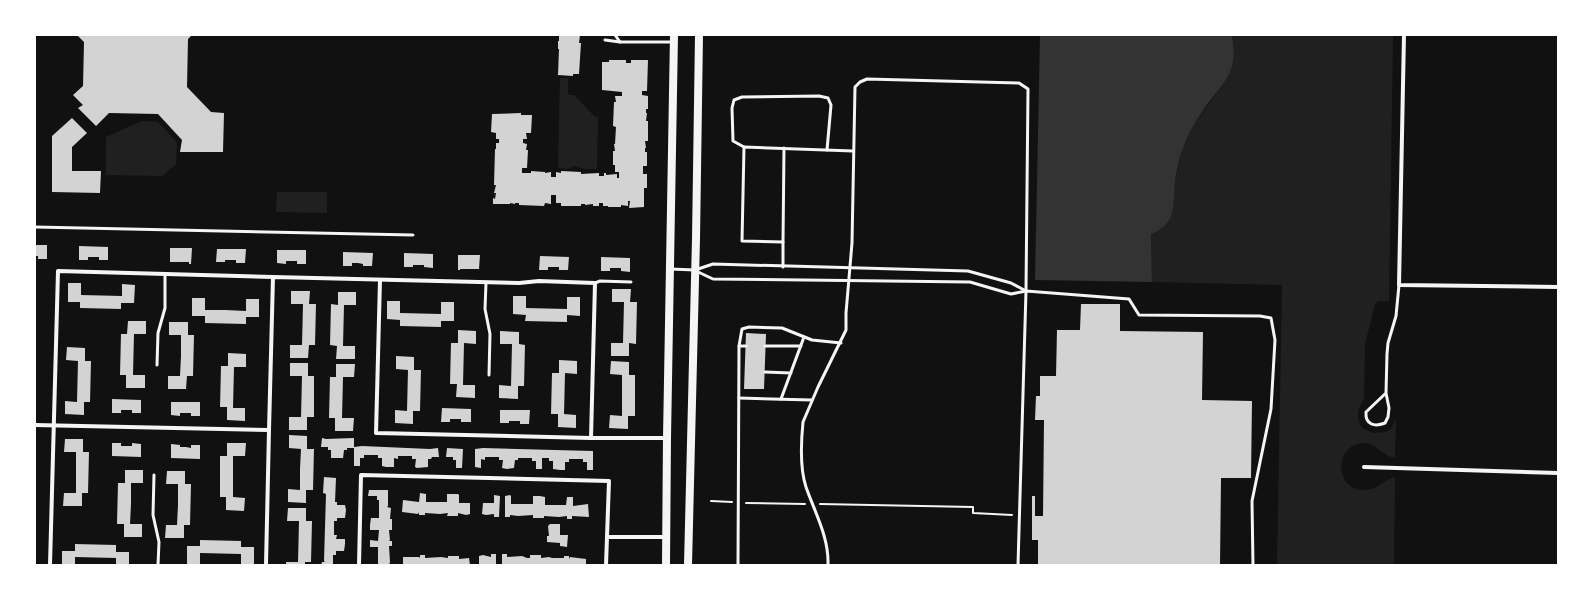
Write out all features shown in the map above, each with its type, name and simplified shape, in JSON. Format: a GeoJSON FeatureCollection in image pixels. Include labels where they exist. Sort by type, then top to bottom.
{"type":"FeatureCollection","features":[{"type":"Feature","properties":{"kind":"main road"},"geometry":{"type":"LineString","coordinates":[[688,565],[695,270],[698,35]]}},
{"type":"Feature","properties":{"kind":"main road"},"geometry":{"type":"LineString","coordinates":[[666,565],[669,269],[674,39]]}},
{"type":"Feature","properties":{"kind":"street"},"geometry":{"type":"LineString","coordinates":[[1404,35],[1399,285],[1558,287]]}},
{"type":"Feature","properties":{"kind":"street"},"geometry":{"type":"LineString","coordinates":[[50,565],[58,272],[519,284],[539,282],[594,283],[591,438]]}},
{"type":"Feature","properties":{"kind":"street"},"geometry":{"type":"LineString","coordinates":[[266,565],[273,277]]}},
{"type":"Feature","properties":{"kind":"street"},"geometry":{"type":"LineString","coordinates":[[380,280],[376,433],[591,438],[667,438]]}},
{"type":"Feature","properties":{"kind":"street"},"geometry":{"type":"LineString","coordinates":[[35,425],[269,430]]}},
{"type":"Feature","properties":{"kind":"street"},"geometry":{"type":"LineString","coordinates":[[1364,467],[1558,473]]}},
{"type":"Feature","properties":{"kind":"street"},"geometry":{"type":"LineString","coordinates":[[359,565],[361,475],[609,481],[606,565]]}},
{"type":"Feature","properties":{"kind":"street"},"geometry":{"type":"LineString","coordinates":[[607,536],[666,537]]}},
{"type":"Feature","properties":{"kind":"lane"},"geometry":{"type":"LineString","coordinates":[[615,35],[620,42]]}},
{"type":"Feature","properties":{"kind":"lane"},"geometry":{"type":"LineString","coordinates":[[605,40],[620,42],[674,39]]}},
{"type":"Feature","properties":{"kind":"lane"},"geometry":{"type":"LineString","coordinates":[[828,565],[828,554],[821,524],[806,486],[801,449],[803,422],[846,330],[846,313],[851,268],[854,87],[867,79],[1020,83],[1028,89],[1026,291],[1018,565]]}},
{"type":"Feature","properties":{"kind":"lane"},"geometry":{"type":"LineString","coordinates":[[827,150],[831,105],[828,98],[819,96],[742,97],[734,100],[732,108],[733,141],[744,147],[853,151]]}},
{"type":"Feature","properties":{"kind":"lane"},"geometry":{"type":"LineString","coordinates":[[744,147],[742,241],[783,242]]}},
{"type":"Feature","properties":{"kind":"lane"},"geometry":{"type":"LineString","coordinates":[[783,267],[784,148]]}},
{"type":"Feature","properties":{"kind":"lane"},"geometry":{"type":"LineString","coordinates":[[35,227],[413,235]]}},
{"type":"Feature","properties":{"kind":"lane"},"geometry":{"type":"LineString","coordinates":[[669,269],[695,270],[713,264],[968,271],[1011,283],[1026,291]]}},
{"type":"Feature","properties":{"kind":"lane"},"geometry":{"type":"LineString","coordinates":[[695,270],[713,279],[970,282],[1011,294],[1026,291],[1129,299],[1139,315],[1260,316],[1271,318],[1276,340],[1271,409],[1252,501],[1252,565]]}},
{"type":"Feature","properties":{"kind":"lane"},"geometry":{"type":"LineString","coordinates":[[157,365],[158,333],[165,308],[165,275]]}},
{"type":"Feature","properties":{"kind":"lane"},"geometry":{"type":"LineString","coordinates":[[594,283],[600,281],[630,282]]}},
{"type":"Feature","properties":{"kind":"lane"},"geometry":{"type":"LineString","coordinates":[[486,283],[485,309],[490,334],[489,375]]}},
{"type":"Feature","properties":{"kind":"lane"},"geometry":{"type":"LineString","coordinates":[[1386,393],[1366,412],[1365,418],[1368,423],[1374,426],[1385,423],[1388,417],[1389,408],[1386,393],[1388,342],[1396,316],[1399,285]]}},
{"type":"Feature","properties":{"kind":"lane"},"geometry":{"type":"LineString","coordinates":[[738,565],[738,398],[739,346],[742,329],[749,327],[782,328],[812,340],[841,343]]}},
{"type":"Feature","properties":{"kind":"lane"},"geometry":{"type":"LineString","coordinates":[[781,399],[804,337]]}},
{"type":"Feature","properties":{"kind":"lane"},"geometry":{"type":"LineString","coordinates":[[739,346],[746,346]]}},
{"type":"Feature","properties":{"kind":"lane"},"geometry":{"type":"LineString","coordinates":[[765,346],[801,346]]}},
{"type":"Feature","properties":{"kind":"lane"},"geometry":{"type":"LineString","coordinates":[[739,372],[745,372]]}},
{"type":"Feature","properties":{"kind":"lane"},"geometry":{"type":"LineString","coordinates":[[764,372],[791,373]]}},
{"type":"Feature","properties":{"kind":"lane"},"geometry":{"type":"LineString","coordinates":[[738,398],[812,400]]}},
{"type":"Feature","properties":{"kind":"lane"},"geometry":{"type":"LineString","coordinates":[[154,475],[153,515],[159,542],[158,565]]}},
{"type":"Feature","properties":{"kind":"path"},"geometry":{"type":"LineString","coordinates":[[711,501],[738,503],[974,507],[973,513],[1020,515]]}},
{"type":"Feature","properties":{"kind":"shaded area"},"geometry":{"type":"Polygon","coordinates":[[[1040,35],[1232,35],[1234,56],[1229,74],[1222,86],[1206,106],[1186,141],[1177,168],[1172,213],[1169,220],[1159,230],[1151,234],[1152,282],[1035,280],[1040,35]]]}},
{"type":"Feature","properties":{"kind":"shaded area"},"geometry":{"type":"Polygon","coordinates":[[[1232,35],[1393,35],[1389,301],[1378,301],[1375,304],[1365,344],[1364,398],[1358,411],[1358,418],[1360,425],[1364,429],[1373,433],[1390,430],[1396,419],[1395,458],[1386,455],[1368,443],[1363,443],[1353,446],[1346,451],[1342,468],[1343,477],[1348,484],[1355,489],[1369,490],[1395,477],[1394,565],[1277,565],[1282,285],[1152,282],[1151,234],[1159,230],[1169,220],[1172,213],[1175,181],[1180,157],[1187,138],[1229,74],[1234,56],[1232,35]]]}},
{"type":"Feature","properties":{"kind":"shaded area"},"geometry":{"type":"Polygon","coordinates":[[[560,78],[568,78],[568,95],[574,95],[595,117],[598,117],[597,169],[585,169],[574,166],[568,169],[558,168],[560,78]]]}},
{"type":"Feature","properties":{"kind":"shaded area"},"geometry":{"type":"Polygon","coordinates":[[[142,121],[158,122],[177,142],[176,164],[162,176],[106,175],[106,137],[142,121]]]}},
{"type":"Feature","properties":{"kind":"shaded area"},"geometry":{"type":"Polygon","coordinates":[[[277,192],[327,192],[327,213],[276,212],[277,192]]]}},
{"type":"Feature","properties":{"kind":"building"},"geometry":{"type":"Polygon","coordinates":[[[77,35],[192,35],[188,39],[187,87],[211,112],[224,113],[223,152],[180,152],[182,140],[158,114],[109,113],[96,126],[78,108],[83,105],[73,95],[83,86],[84,42],[77,35]]]}},
{"type":"Feature","properties":{"kind":"building"},"geometry":{"type":"Polygon","coordinates":[[[559,35],[580,35],[579,43],[581,43],[579,74],[573,74],[573,76],[558,75],[559,35]]]}},
{"type":"Feature","properties":{"kind":"building"},"geometry":{"type":"Polygon","coordinates":[[[609,60],[626,60],[626,63],[631,63],[631,60],[648,60],[647,91],[642,91],[642,95],[648,96],[646,121],[648,121],[648,141],[645,141],[647,166],[643,166],[643,174],[647,174],[647,188],[644,188],[644,207],[629,208],[630,201],[628,201],[628,206],[621,205],[621,207],[603,206],[603,203],[599,203],[599,206],[593,206],[593,204],[581,204],[581,206],[561,206],[561,203],[556,203],[556,195],[551,195],[551,204],[545,203],[544,206],[519,205],[519,203],[493,204],[493,198],[495,199],[496,193],[494,193],[496,185],[494,185],[495,149],[496,143],[499,143],[499,139],[496,139],[496,133],[491,132],[492,114],[521,113],[521,115],[532,115],[531,133],[526,133],[527,139],[523,139],[523,143],[527,144],[526,150],[528,150],[527,168],[522,168],[522,173],[531,173],[531,171],[545,173],[551,172],[551,177],[556,177],[556,172],[561,173],[561,171],[581,172],[581,174],[599,173],[599,176],[604,176],[604,173],[606,173],[606,175],[617,174],[617,178],[619,178],[619,172],[615,172],[615,165],[613,165],[616,127],[613,126],[614,102],[616,102],[615,96],[622,96],[622,92],[602,90],[602,62],[609,62],[609,60]]]}},
{"type":"Feature","properties":{"kind":"building"},"geometry":{"type":"Polygon","coordinates":[[[72,118],[87,133],[72,147],[72,171],[101,171],[100,193],[52,192],[52,136],[72,118]]]}},
{"type":"Feature","properties":{"kind":"building"},"geometry":{"type":"Polygon","coordinates":[[[35,245],[47,245],[47,259],[38,259],[38,256],[35,256],[35,245]]]}},
{"type":"Feature","properties":{"kind":"building"},"geometry":{"type":"Polygon","coordinates":[[[79,246],[108,247],[108,260],[99,260],[99,257],[88,257],[88,260],[79,260],[79,246]]]}},
{"type":"Feature","properties":{"kind":"building"},"geometry":{"type":"Polygon","coordinates":[[[170,248],[192,248],[191,264],[189,264],[189,262],[170,262],[170,248]]]}},
{"type":"Feature","properties":{"kind":"building"},"geometry":{"type":"Polygon","coordinates":[[[217,249],[246,249],[245,263],[236,263],[236,260],[216,262],[217,249]]]}},
{"type":"Feature","properties":{"kind":"building"},"geometry":{"type":"Polygon","coordinates":[[[277,250],[306,250],[306,264],[297,264],[297,261],[286,261],[286,264],[277,263],[277,250]]]}},
{"type":"Feature","properties":{"kind":"building"},"geometry":{"type":"Polygon","coordinates":[[[343,252],[373,253],[372,266],[363,266],[363,264],[352,263],[352,266],[343,266],[343,252]]]}},
{"type":"Feature","properties":{"kind":"building"},"geometry":{"type":"Polygon","coordinates":[[[404,253],[433,254],[433,268],[424,267],[424,265],[404,267],[404,253]]]}},
{"type":"Feature","properties":{"kind":"building"},"geometry":{"type":"Polygon","coordinates":[[[458,255],[480,255],[479,269],[458,270],[458,255]]]}},
{"type":"Feature","properties":{"kind":"building"},"geometry":{"type":"Polygon","coordinates":[[[540,256],[569,257],[568,270],[559,270],[559,267],[548,267],[548,270],[539,270],[540,256]]]}},
{"type":"Feature","properties":{"kind":"building"},"geometry":{"type":"Polygon","coordinates":[[[601,257],[630,258],[630,272],[621,271],[621,268],[610,268],[610,271],[601,271],[601,257]]]}},
{"type":"Feature","properties":{"kind":"building"},"geometry":{"type":"Polygon","coordinates":[[[68,283],[81,283],[81,295],[122,296],[122,284],[135,285],[134,303],[121,303],[121,309],[80,308],[80,302],[68,302],[68,283]]]}},
{"type":"Feature","properties":{"kind":"building"},"geometry":{"type":"Polygon","coordinates":[[[612,289],[631,289],[630,302],[637,302],[636,344],[629,343],[629,356],[611,356],[611,343],[623,343],[624,302],[612,302],[612,289]]]}},
{"type":"Feature","properties":{"kind":"building"},"geometry":{"type":"Polygon","coordinates":[[[291,291],[310,291],[309,304],[316,304],[315,345],[309,345],[308,358],[290,358],[290,345],[302,345],[303,304],[291,304],[291,291]]]}},
{"type":"Feature","properties":{"kind":"building"},"geometry":{"type":"Polygon","coordinates":[[[338,292],[356,292],[356,305],[344,305],[343,346],[355,346],[355,359],[336,359],[337,346],[330,345],[331,304],[338,305],[338,292]]]}},
{"type":"Feature","properties":{"kind":"building"},"geometry":{"type":"Polygon","coordinates":[[[513,296],[526,296],[526,308],[567,309],[567,297],[580,297],[580,316],[567,315],[567,322],[525,321],[526,315],[513,314],[513,296]]]}},
{"type":"Feature","properties":{"kind":"building"},"geometry":{"type":"Polygon","coordinates":[[[192,298],[205,298],[205,310],[246,311],[246,299],[259,299],[259,317],[246,317],[246,324],[205,323],[205,316],[192,316],[192,298]]]}},
{"type":"Feature","properties":{"kind":"building"},"geometry":{"type":"Polygon","coordinates":[[[387,301],[400,301],[400,313],[441,314],[441,302],[454,302],[454,321],[441,321],[441,327],[400,326],[400,320],[387,319],[387,301]]]}},
{"type":"Feature","properties":{"kind":"building"},"geometry":{"type":"Polygon","coordinates":[[[1081,304],[1120,304],[1120,331],[1203,332],[1202,400],[1252,401],[1251,478],[1221,478],[1220,565],[1038,565],[1038,540],[1032,540],[1032,496],[1035,496],[1035,516],[1043,516],[1044,420],[1035,420],[1036,396],[1040,396],[1040,376],[1056,376],[1057,330],[1080,330],[1081,304]]]}},
{"type":"Feature","properties":{"kind":"building"},"geometry":{"type":"Polygon","coordinates":[[[128,321],[146,321],[146,334],[134,334],[133,375],[145,375],[145,388],[126,388],[126,375],[120,375],[121,334],[127,334],[128,321]]]}},
{"type":"Feature","properties":{"kind":"building"},"geometry":{"type":"Polygon","coordinates":[[[169,322],[188,322],[188,335],[194,335],[193,376],[187,376],[186,389],[168,389],[168,376],[180,376],[181,356],[181,335],[169,335],[169,322]]]}},
{"type":"Feature","properties":{"kind":"building"},"geometry":{"type":"Polygon","coordinates":[[[458,330],[476,331],[476,344],[464,343],[463,385],[475,385],[475,398],[456,397],[457,384],[450,384],[451,343],[458,343],[458,330]]]}},
{"type":"Feature","properties":{"kind":"building"},"geometry":{"type":"Polygon","coordinates":[[[500,331],[519,332],[519,344],[525,345],[524,386],[518,386],[518,399],[499,398],[499,385],[511,386],[512,344],[500,344],[500,331]]]}},
{"type":"Feature","properties":{"kind":"building"},"geometry":{"type":"Polygon","coordinates":[[[746,333],[766,334],[764,389],[744,389],[746,333]]]}},
{"type":"Feature","properties":{"kind":"building"},"geometry":{"type":"Polygon","coordinates":[[[67,347],[85,348],[85,361],[91,361],[90,402],[84,402],[84,415],[65,414],[65,401],[77,402],[78,361],[66,360],[67,347]]]}},
{"type":"Feature","properties":{"kind":"building"},"geometry":{"type":"Polygon","coordinates":[[[228,353],[246,354],[246,367],[234,367],[233,408],[245,408],[245,421],[227,420],[227,407],[220,407],[221,366],[228,366],[228,353]]]}},
{"type":"Feature","properties":{"kind":"building"},"geometry":{"type":"Polygon","coordinates":[[[396,356],[414,357],[414,370],[421,370],[420,411],[413,411],[413,424],[395,423],[395,410],[407,411],[408,370],[396,369],[396,356]]]}},
{"type":"Feature","properties":{"kind":"building"},"geometry":{"type":"Polygon","coordinates":[[[559,360],[577,361],[577,374],[565,373],[564,414],[576,415],[576,428],[558,427],[558,414],[551,414],[552,373],[559,373],[559,360]]]}},
{"type":"Feature","properties":{"kind":"building"},"geometry":{"type":"Polygon","coordinates":[[[611,361],[629,362],[629,375],[635,375],[635,416],[628,416],[628,429],[609,428],[610,415],[622,416],[622,375],[610,374],[611,361]]]}},
{"type":"Feature","properties":{"kind":"building"},"geometry":{"type":"Polygon","coordinates":[[[290,363],[308,363],[308,376],[314,376],[314,417],[307,417],[307,430],[289,430],[289,417],[301,417],[302,376],[290,376],[290,363]]]}},
{"type":"Feature","properties":{"kind":"building"},"geometry":{"type":"Polygon","coordinates":[[[336,364],[355,364],[354,377],[343,377],[342,418],[354,418],[353,431],[335,431],[335,418],[329,418],[330,377],[336,377],[336,364]]]}},
{"type":"Feature","properties":{"kind":"building"},"geometry":{"type":"Polygon","coordinates":[[[112,399],[141,400],[141,413],[132,413],[132,410],[121,410],[121,413],[112,413],[112,399]]]}},
{"type":"Feature","properties":{"kind":"building"},"geometry":{"type":"Polygon","coordinates":[[[171,402],[200,402],[200,416],[191,416],[191,413],[180,413],[180,416],[171,415],[171,402]]]}},
{"type":"Feature","properties":{"kind":"building"},"geometry":{"type":"Polygon","coordinates":[[[442,408],[471,409],[471,422],[461,422],[461,419],[450,419],[450,422],[441,422],[442,408]]]}},
{"type":"Feature","properties":{"kind":"building"},"geometry":{"type":"Polygon","coordinates":[[[500,410],[530,410],[529,424],[520,424],[520,421],[500,423],[500,410]]]}},
{"type":"Feature","properties":{"kind":"building"},"geometry":{"type":"Polygon","coordinates":[[[289,435],[307,436],[307,449],[314,449],[313,490],[306,490],[306,503],[288,502],[288,489],[300,490],[301,449],[289,448],[289,435]]]}},
{"type":"Feature","properties":{"kind":"building"},"geometry":{"type":"Polygon","coordinates":[[[322,438],[354,438],[354,448],[347,448],[347,450],[344,450],[343,458],[331,458],[331,450],[328,450],[328,447],[321,447],[322,438]]]}},
{"type":"Feature","properties":{"kind":"building"},"geometry":{"type":"Polygon","coordinates":[[[65,439],[83,439],[83,452],[89,452],[88,493],[82,493],[82,506],[63,506],[64,493],[76,493],[76,452],[64,452],[65,439]]]}},
{"type":"Feature","properties":{"kind":"building"},"geometry":{"type":"Polygon","coordinates":[[[112,443],[121,443],[121,446],[132,446],[132,443],[141,444],[141,457],[112,456],[112,443]]]}},
{"type":"Feature","properties":{"kind":"building"},"geometry":{"type":"Polygon","coordinates":[[[227,443],[246,443],[245,456],[233,456],[233,497],[245,498],[244,511],[226,510],[226,497],[220,497],[220,456],[227,456],[227,443]]]}},
{"type":"Feature","properties":{"kind":"building"},"geometry":{"type":"Polygon","coordinates":[[[171,444],[191,448],[191,445],[200,445],[200,459],[171,458],[171,444]]]}},
{"type":"Feature","properties":{"kind":"building"},"geometry":{"type":"Polygon","coordinates":[[[362,446],[430,449],[438,448],[439,457],[432,457],[431,459],[428,459],[428,467],[417,468],[415,467],[416,459],[412,459],[412,456],[398,456],[398,459],[394,458],[394,467],[386,467],[382,466],[382,458],[378,458],[378,455],[364,455],[364,458],[360,458],[360,466],[354,466],[354,447],[362,446]]]}},
{"type":"Feature","properties":{"kind":"building"},"geometry":{"type":"Polygon","coordinates":[[[447,448],[463,449],[462,468],[456,468],[456,460],[453,460],[453,457],[446,457],[447,448]]]}},
{"type":"Feature","properties":{"kind":"building"},"geometry":{"type":"Polygon","coordinates":[[[475,449],[593,451],[593,470],[587,470],[587,462],[583,462],[583,459],[569,459],[569,462],[565,462],[565,470],[553,469],[553,461],[549,461],[549,458],[542,458],[542,469],[536,469],[536,461],[532,461],[532,458],[518,458],[518,460],[515,460],[514,468],[502,468],[503,460],[499,460],[499,457],[485,457],[485,460],[481,459],[481,468],[475,467],[475,449]]]}},
{"type":"Feature","properties":{"kind":"building"},"geometry":{"type":"Polygon","coordinates":[[[125,470],[143,470],[143,483],[131,483],[130,524],[142,524],[142,537],[124,537],[124,524],[117,524],[118,483],[125,483],[125,470]]]}},
{"type":"Feature","properties":{"kind":"building"},"geometry":{"type":"Polygon","coordinates":[[[167,471],[185,471],[185,484],[191,484],[190,525],[184,525],[184,538],[165,538],[166,525],[177,525],[178,505],[178,484],[166,484],[167,471]]]}},
{"type":"Feature","properties":{"kind":"building"},"geometry":{"type":"Polygon","coordinates":[[[324,477],[336,478],[335,502],[337,502],[337,505],[345,505],[346,510],[345,518],[337,518],[337,521],[334,521],[334,535],[337,535],[336,539],[345,539],[345,544],[344,551],[336,551],[336,555],[333,555],[333,565],[321,565],[322,562],[325,562],[326,494],[323,493],[324,477]]]}},
{"type":"Feature","properties":{"kind":"building"},"geometry":{"type":"Polygon","coordinates":[[[369,490],[388,490],[387,507],[391,508],[390,519],[392,519],[392,530],[389,530],[389,541],[392,541],[392,546],[389,546],[389,565],[378,565],[378,547],[370,547],[370,540],[378,541],[379,530],[370,530],[370,525],[371,518],[379,518],[379,500],[377,500],[377,496],[368,496],[369,490]]]}},
{"type":"Feature","properties":{"kind":"building"},"geometry":{"type":"Polygon","coordinates":[[[420,493],[426,494],[426,502],[447,502],[447,494],[458,494],[459,503],[470,503],[470,514],[466,515],[458,513],[458,516],[447,516],[448,513],[425,513],[425,515],[419,515],[419,512],[418,514],[402,512],[403,500],[419,502],[420,493]]]}},
{"type":"Feature","properties":{"kind":"building"},"geometry":{"type":"Polygon","coordinates":[[[494,495],[500,496],[499,517],[494,517],[494,514],[482,514],[483,503],[494,503],[494,495]]]}},
{"type":"Feature","properties":{"kind":"building"},"geometry":{"type":"Polygon","coordinates":[[[510,495],[511,504],[533,504],[533,496],[540,496],[545,497],[545,505],[566,505],[567,497],[573,497],[573,506],[588,504],[589,517],[572,516],[572,519],[567,519],[567,516],[544,516],[544,518],[533,518],[533,515],[510,515],[510,517],[505,517],[505,496],[510,495]]]}},
{"type":"Feature","properties":{"kind":"building"},"geometry":{"type":"Polygon","coordinates":[[[288,508],[306,508],[306,521],[312,521],[311,562],[305,562],[305,565],[286,565],[286,562],[298,562],[299,521],[287,521],[288,508]]]}},
{"type":"Feature","properties":{"kind":"building"},"geometry":{"type":"Polygon","coordinates":[[[550,524],[560,524],[560,535],[568,535],[567,547],[560,546],[560,543],[547,542],[547,536],[549,536],[548,526],[550,524]]]}},
{"type":"Feature","properties":{"kind":"building"},"geometry":{"type":"Polygon","coordinates":[[[200,540],[241,541],[241,547],[254,547],[254,565],[241,565],[241,554],[200,553],[200,565],[187,564],[187,546],[200,546],[200,540]]]}},
{"type":"Feature","properties":{"kind":"building"},"geometry":{"type":"Polygon","coordinates":[[[75,544],[116,545],[116,552],[129,552],[129,565],[116,565],[116,558],[75,557],[75,565],[62,565],[62,551],[75,551],[75,544]]]}},
{"type":"Feature","properties":{"kind":"building"},"geometry":{"type":"Polygon","coordinates":[[[491,554],[496,554],[496,565],[479,565],[479,556],[483,555],[491,557],[491,554]]]}},
{"type":"Feature","properties":{"kind":"building"},"geometry":{"type":"Polygon","coordinates":[[[502,554],[507,554],[507,557],[522,556],[527,558],[530,558],[530,555],[541,555],[541,558],[564,558],[564,556],[569,556],[569,559],[570,557],[586,559],[586,565],[502,565],[502,554]]]}},
{"type":"Feature","properties":{"kind":"building"},"geometry":{"type":"Polygon","coordinates":[[[420,555],[425,555],[425,558],[448,558],[448,556],[459,556],[459,559],[469,558],[470,565],[403,565],[403,557],[420,558],[420,555]]]}}]}
